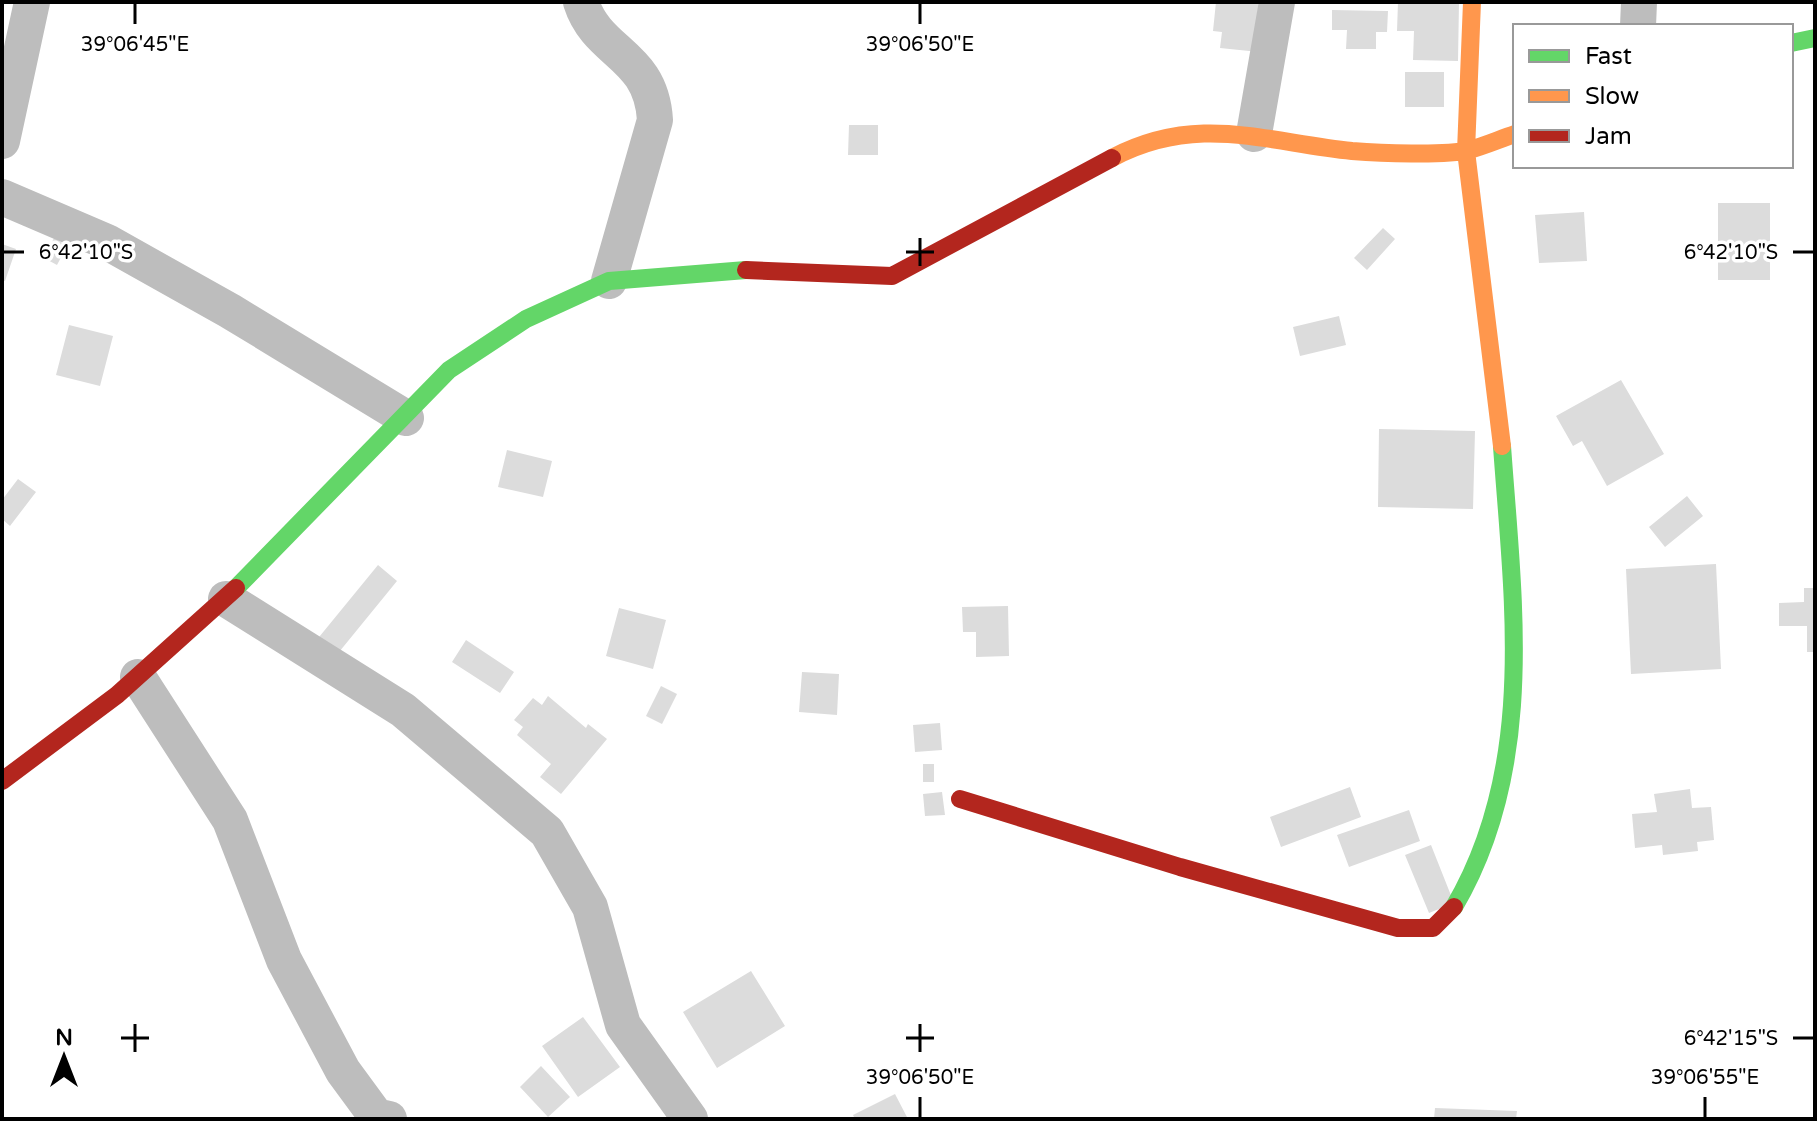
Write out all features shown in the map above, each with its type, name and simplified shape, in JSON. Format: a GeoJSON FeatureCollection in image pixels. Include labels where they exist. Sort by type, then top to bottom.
{"type":"FeatureCollection","features":[{"type":"Feature","properties":{"kind":"street"},"geometry":{"type":"LineString","coordinates":[[2,141],[32,2]]}},
{"type":"Feature","properties":{"kind":"street"},"geometry":{"type":"LineString","coordinates":[[581,2],[588,23],[642,72],[653,97],[655,120],[609,281]]}},
{"type":"Feature","properties":{"kind":"street"},"geometry":{"type":"LineString","coordinates":[[1254,134],[1277,2]]}},
{"type":"Feature","properties":{"kind":"street"},"geometry":{"type":"LineString","coordinates":[[960,799],[1180,867],[1398,928],[1433,928],[1448,916],[1491,820],[1507,766],[1514,708],[1512,592],[1500,422],[1466,151],[1469,7],[1472,2]]}},
{"type":"Feature","properties":{"kind":"street"},"geometry":{"type":"LineString","coordinates":[[1638,24],[1639,2]]}},
{"type":"Feature","properties":{"kind":"street"},"geometry":{"type":"LineString","coordinates":[[1793,43],[1815,38]]}},
{"type":"Feature","properties":{"kind":"street"},"geometry":{"type":"LineString","coordinates":[[2,781],[138,677],[226,599],[406,418],[449,370],[526,319],[609,281],[741,270],[892,276],[1139,144],[1179,134],[1254,134],[1353,151],[1466,151],[1513,135]]}},
{"type":"Feature","properties":{"kind":"street"},"geometry":{"type":"LineString","coordinates":[[2,197],[107,242],[230,311],[406,418]]}},
{"type":"Feature","properties":{"kind":"street"},"geometry":{"type":"LineString","coordinates":[[226,599],[403,710],[547,832],[590,907],[623,1025],[672,1114]]}},
{"type":"Feature","properties":{"kind":"street"},"geometry":{"type":"LineString","coordinates":[[138,677],[230,820],[284,960],[343,1071],[376,1116],[389,1119]]}},
{"type":"Feature","properties":{"kind":"building"},"geometry":{"type":"Polygon","coordinates":[[[1216,2],[1259,2],[1255,31],[1259,52],[1220,48],[1222,32],[1213,31],[1216,2]]]}},
{"type":"Feature","properties":{"kind":"building"},"geometry":{"type":"Polygon","coordinates":[[[1398,2],[1459,2],[1458,61],[1413,60],[1414,31],[1397,31],[1398,2]]]}},
{"type":"Feature","properties":{"kind":"building"},"geometry":{"type":"Polygon","coordinates":[[[1332,10],[1388,11],[1387,32],[1376,32],[1376,49],[1346,49],[1347,30],[1332,30],[1332,10]]]}},
{"type":"Feature","properties":{"kind":"building"},"geometry":{"type":"Polygon","coordinates":[[[1405,72],[1444,72],[1444,107],[1405,107],[1405,72]]]}},
{"type":"Feature","properties":{"kind":"building"},"geometry":{"type":"Polygon","coordinates":[[[849,125],[878,125],[878,155],[848,155],[849,125]]]}},
{"type":"Feature","properties":{"kind":"building"},"geometry":{"type":"Polygon","coordinates":[[[1718,203],[1770,203],[1770,280],[1718,280],[1718,203]]]}},
{"type":"Feature","properties":{"kind":"building"},"geometry":{"type":"Polygon","coordinates":[[[1584,212],[1587,261],[1539,263],[1535,215],[1584,212]]]}},
{"type":"Feature","properties":{"kind":"building"},"geometry":{"type":"Polygon","coordinates":[[[1383,228],[1395,239],[1367,270],[1354,258],[1383,228]]]}},
{"type":"Feature","properties":{"kind":"building"},"geometry":{"type":"Polygon","coordinates":[[[54,238],[67,246],[57,265],[44,258],[54,238]]]}},
{"type":"Feature","properties":{"kind":"building"},"geometry":{"type":"Polygon","coordinates":[[[2,244],[16,249],[5,281],[2,280],[2,244]]]}},
{"type":"Feature","properties":{"kind":"building"},"geometry":{"type":"Polygon","coordinates":[[[1339,316],[1346,345],[1300,356],[1293,327],[1339,316]]]}},
{"type":"Feature","properties":{"kind":"building"},"geometry":{"type":"Polygon","coordinates":[[[69,325],[113,336],[100,386],[56,375],[69,325]]]}},
{"type":"Feature","properties":{"kind":"building"},"geometry":{"type":"Polygon","coordinates":[[[1621,380],[1664,454],[1607,486],[1582,441],[1573,446],[1556,416],[1621,380]]]}},
{"type":"Feature","properties":{"kind":"building"},"geometry":{"type":"Polygon","coordinates":[[[1379,429],[1475,431],[1473,509],[1378,507],[1379,429]]]}},
{"type":"Feature","properties":{"kind":"building"},"geometry":{"type":"Polygon","coordinates":[[[507,450],[552,461],[543,497],[498,487],[507,450]]]}},
{"type":"Feature","properties":{"kind":"building"},"geometry":{"type":"Polygon","coordinates":[[[18,479],[36,492],[10,526],[2,519],[2,500],[18,479]]]}},
{"type":"Feature","properties":{"kind":"building"},"geometry":{"type":"Polygon","coordinates":[[[1687,496],[1703,516],[1665,547],[1649,527],[1687,496]]]}},
{"type":"Feature","properties":{"kind":"building"},"geometry":{"type":"Polygon","coordinates":[[[1716,564],[1721,669],[1631,674],[1626,569],[1716,564]]]}},
{"type":"Feature","properties":{"kind":"building"},"geometry":{"type":"Polygon","coordinates":[[[378,565],[397,581],[335,657],[315,642],[378,565]]]}},
{"type":"Feature","properties":{"kind":"building"},"geometry":{"type":"Polygon","coordinates":[[[1804,588],[1815,588],[1815,652],[1807,652],[1807,626],[1779,626],[1779,603],[1804,602],[1804,588]]]}},
{"type":"Feature","properties":{"kind":"building"},"geometry":{"type":"Polygon","coordinates":[[[1008,606],[1009,656],[976,657],[976,632],[963,632],[962,607],[1008,606]]]}},
{"type":"Feature","properties":{"kind":"building"},"geometry":{"type":"Polygon","coordinates":[[[619,608],[666,620],[653,669],[606,656],[619,608]]]}},
{"type":"Feature","properties":{"kind":"building"},"geometry":{"type":"Polygon","coordinates":[[[466,640],[514,672],[500,693],[452,662],[466,640]]]}},
{"type":"Feature","properties":{"kind":"building"},"geometry":{"type":"Polygon","coordinates":[[[802,672],[839,674],[837,715],[799,712],[802,672]]]}},
{"type":"Feature","properties":{"kind":"building"},"geometry":{"type":"Polygon","coordinates":[[[661,686],[677,694],[662,724],[646,716],[661,686]]]}},
{"type":"Feature","properties":{"kind":"building"},"geometry":{"type":"Polygon","coordinates":[[[548,696],[586,728],[588,724],[607,739],[561,794],[540,777],[551,764],[517,735],[523,727],[514,720],[533,698],[542,705],[548,696]]]}},
{"type":"Feature","properties":{"kind":"building"},"geometry":{"type":"Polygon","coordinates":[[[940,723],[942,750],[915,752],[913,725],[940,723]]]}},
{"type":"Feature","properties":{"kind":"building"},"geometry":{"type":"Polygon","coordinates":[[[923,764],[934,764],[934,782],[923,782],[923,764]]]}},
{"type":"Feature","properties":{"kind":"building"},"geometry":{"type":"Polygon","coordinates":[[[1350,787],[1361,817],[1281,847],[1270,817],[1350,787]]]}},
{"type":"Feature","properties":{"kind":"building"},"geometry":{"type":"Polygon","coordinates":[[[1690,789],[1692,808],[1711,807],[1714,840],[1697,842],[1698,851],[1663,855],[1662,845],[1635,848],[1632,814],[1657,812],[1654,794],[1690,789]]]}},
{"type":"Feature","properties":{"kind":"building"},"geometry":{"type":"Polygon","coordinates":[[[942,792],[945,815],[925,816],[923,794],[942,792]]]}},
{"type":"Feature","properties":{"kind":"building"},"geometry":{"type":"Polygon","coordinates":[[[1409,810],[1420,841],[1349,867],[1337,835],[1409,810]]]}},
{"type":"Feature","properties":{"kind":"building"},"geometry":{"type":"Polygon","coordinates":[[[1431,845],[1454,903],[1429,913],[1405,855],[1431,845]]]}},
{"type":"Feature","properties":{"kind":"building"},"geometry":{"type":"Polygon","coordinates":[[[751,971],[785,1026],[717,1068],[683,1012],[751,971]]]}},
{"type":"Feature","properties":{"kind":"building"},"geometry":{"type":"Polygon","coordinates":[[[583,1017],[620,1067],[578,1097],[542,1046],[583,1017]]]}},
{"type":"Feature","properties":{"kind":"building"},"geometry":{"type":"Polygon","coordinates":[[[541,1066],[570,1097],[548,1117],[520,1087],[541,1066]]]}},
{"type":"Feature","properties":{"kind":"building"},"geometry":{"type":"Polygon","coordinates":[[[895,1094],[908,1119],[855,1119],[853,1115],[895,1094]]]}},
{"type":"Feature","properties":{"kind":"building"},"geometry":{"type":"Polygon","coordinates":[[[1435,1108],[1517,1111],[1516,1119],[1434,1119],[1435,1108]]]}},
{"type":"Feature","properties":{"kind":"traffic: fast"},"geometry":{"type":"LineString","coordinates":[[1793,43],[1815,38]]}},
{"type":"Feature","properties":{"kind":"traffic: fast"},"geometry":{"type":"LineString","coordinates":[[236,588],[449,370],[526,319],[609,281],[746,270]]}},
{"type":"Feature","properties":{"kind":"traffic: fast"},"geometry":{"type":"LineString","coordinates":[[1454,907],[1480,853],[1498,797],[1509,740],[1514,623],[1502,446]]}},
{"type":"Feature","properties":{"kind":"traffic: slow"},"geometry":{"type":"LineString","coordinates":[[1472,2],[1466,151],[1502,446]]}},
{"type":"Feature","properties":{"kind":"traffic: slow"},"geometry":{"type":"LineString","coordinates":[[1112,158],[1143,144],[1202,134],[1231,134],[1352,151],[1411,154],[1469,150],[1513,135]]}},
{"type":"Feature","properties":{"kind":"traffic: jam"},"geometry":{"type":"LineString","coordinates":[[746,270],[892,276],[1112,158]]}},
{"type":"Feature","properties":{"kind":"traffic: jam"},"geometry":{"type":"LineString","coordinates":[[2,781],[117,695],[236,588]]}},
{"type":"Feature","properties":{"kind":"traffic: jam"},"geometry":{"type":"LineString","coordinates":[[960,799],[1180,867],[1398,928],[1433,928],[1454,907]]}}]}
